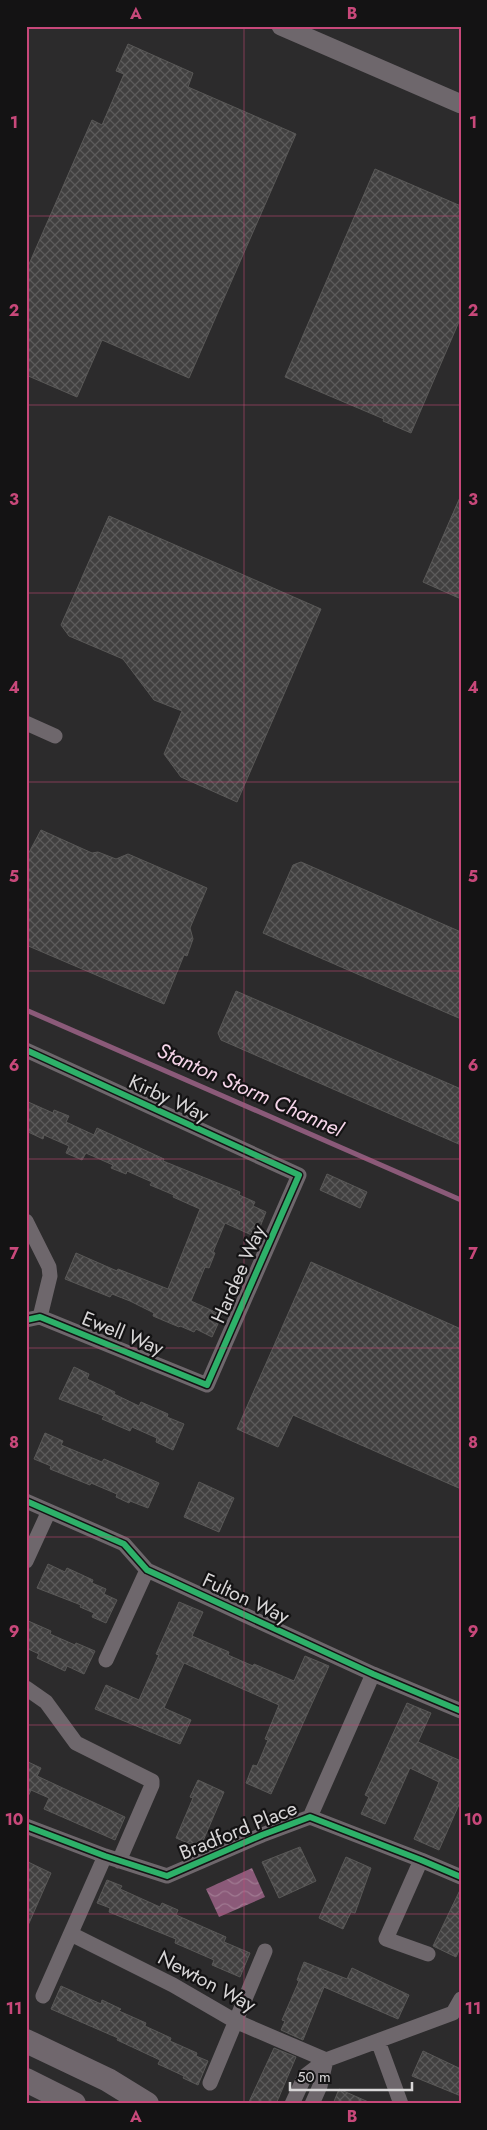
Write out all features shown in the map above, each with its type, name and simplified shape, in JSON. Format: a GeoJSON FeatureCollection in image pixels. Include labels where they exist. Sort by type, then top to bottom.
{"type":"FeatureCollection","features":[{"type":"Feature","properties":{"kind":"main road"},"geometry":{"type":"LineString","coordinates":[[26,2041],[108,2080],[147,2104]]}},
{"type":"Feature","properties":{"kind":"main road"},"geometry":{"type":"LineString","coordinates":[[26,2080],[74,2104]]}},
{"type":"Feature","properties":{"kind":"street"},"geometry":{"type":"LineString","coordinates":[[281,26],[461,104]]}},
{"type":"Feature","properties":{"kind":"street"},"geometry":{"type":"LineString","coordinates":[[26,724],[55,736]]}},
{"type":"Feature","properties":{"kind":"street","name":"Kirby Way"},"geometry":{"type":"LineString","coordinates":[[26,1050],[299,1175]]}},
{"type":"Feature","properties":{"kind":"street","name":"Hardee Way"},"geometry":{"type":"LineString","coordinates":[[207,1385],[299,1175]]}},
{"type":"Feature","properties":{"kind":"street","name":"Ewell Way"},"geometry":{"type":"LineString","coordinates":[[26,1222],[49,1267],[50,1276],[33,1319],[207,1385]]}},
{"type":"Feature","properties":{"kind":"street","name":"Fulton Way"},"geometry":{"type":"LineString","coordinates":[[26,1501],[124,1544],[147,1570],[373,1674],[461,1711]]}},
{"type":"Feature","properties":{"kind":"street"},"geometry":{"type":"LineString","coordinates":[[26,1561],[49,1511]]}},
{"type":"Feature","properties":{"kind":"street"},"geometry":{"type":"LineString","coordinates":[[106,1660],[147,1570]]}},
{"type":"Feature","properties":{"kind":"street"},"geometry":{"type":"LineString","coordinates":[[310,1817],[373,1674]]}},
{"type":"Feature","properties":{"kind":"street"},"geometry":{"type":"LineString","coordinates":[[26,1688],[46,1702],[76,1743],[152,1782],[71,1934],[43,1996]]}},
{"type":"Feature","properties":{"kind":"street","name":"Bradford Place"},"geometry":{"type":"LineString","coordinates":[[26,1826],[112,1859],[167,1876],[262,1835],[310,1817],[421,1860],[461,1878]]}},
{"type":"Feature","properties":{"kind":"street"},"geometry":{"type":"LineString","coordinates":[[421,1860],[386,1939],[428,1954]]}},
{"type":"Feature","properties":{"kind":"street","name":"Newton Way"},"geometry":{"type":"LineString","coordinates":[[71,1934],[173,1985],[235,2021],[326,2060]]}},
{"type":"Feature","properties":{"kind":"street"},"geometry":{"type":"LineString","coordinates":[[210,2083],[265,1951]]}},
{"type":"Feature","properties":{"kind":"street"},"geometry":{"type":"LineString","coordinates":[[292,2104],[305,2076],[326,2060],[453,2013],[461,1998]]}},
{"type":"Feature","properties":{"kind":"street"},"geometry":{"type":"LineString","coordinates":[[378,2041],[401,2104]]}},
{"type":"Feature","properties":{"kind":"street"},"geometry":{"type":"LineString","coordinates":[[312,2104],[320,2086],[326,2060]]}},
{"type":"Feature","properties":{"kind":"water"},"geometry":{"type":"Polygon","coordinates":[[[252,1868],[265,1897],[219,1917],[206,1889],[252,1868]]]}},
{"type":"Feature","properties":{"kind":"building"},"geometry":{"type":"Polygon","coordinates":[[[128,44],[193,73],[188,87],[296,134],[189,378],[102,340],[77,397],[26,375],[26,271],[92,120],[102,125],[124,74],[116,71],[128,44]]]}},
{"type":"Feature","properties":{"kind":"building"},"geometry":{"type":"Polygon","coordinates":[[[375,169],[461,206],[461,317],[411,433],[383,421],[384,419],[285,377],[375,169]]]}},
{"type":"Feature","properties":{"kind":"building"},"geometry":{"type":"Polygon","coordinates":[[[461,495],[461,599],[423,582],[461,495]]]}},
{"type":"Feature","properties":{"kind":"building"},"geometry":{"type":"Polygon","coordinates":[[[109,516],[321,609],[237,802],[181,777],[164,754],[182,711],[154,700],[123,659],[69,636],[61,625],[109,516]]]}},
{"type":"Feature","properties":{"kind":"building"},"geometry":{"type":"Polygon","coordinates":[[[41,830],[92,853],[98,852],[116,859],[128,854],[207,888],[190,928],[193,939],[187,956],[184,955],[164,1004],[26,945],[26,858],[41,830]]]}},
{"type":"Feature","properties":{"kind":"building"},"geometry":{"type":"Polygon","coordinates":[[[301,862],[461,932],[461,1019],[263,933],[293,865],[301,862]]]}},
{"type":"Feature","properties":{"kind":"building"},"geometry":{"type":"Polygon","coordinates":[[[236,991],[461,1089],[461,1145],[221,1040],[218,1033],[236,991]]]}},
{"type":"Feature","properties":{"kind":"building"},"geometry":{"type":"Polygon","coordinates":[[[26,1101],[53,1113],[54,1110],[69,1116],[66,1122],[94,1135],[97,1128],[164,1159],[163,1161],[240,1192],[239,1195],[255,1202],[253,1206],[266,1212],[256,1237],[225,1223],[213,1252],[215,1253],[209,1268],[205,1267],[191,1301],[222,1315],[212,1337],[196,1329],[194,1332],[153,1316],[154,1313],[130,1301],[112,1294],[110,1297],[65,1279],[76,1253],[117,1271],[118,1269],[168,1289],[200,1209],[150,1185],[152,1182],[127,1171],[126,1174],[111,1168],[113,1165],[86,1153],[82,1160],[66,1153],[69,1146],[44,1135],[43,1139],[26,1131],[26,1101]]]}},
{"type":"Feature","properties":{"kind":"building"},"geometry":{"type":"Polygon","coordinates":[[[327,1174],[367,1192],[360,1208],[320,1190],[327,1174]]]}},
{"type":"Feature","properties":{"kind":"building"},"geometry":{"type":"Polygon","coordinates":[[[311,1262],[461,1329],[461,1489],[293,1415],[278,1447],[237,1429],[311,1262]]]}},
{"type":"Feature","properties":{"kind":"building"},"geometry":{"type":"Polygon","coordinates":[[[74,1367],[89,1374],[87,1379],[115,1392],[114,1394],[139,1406],[141,1402],[168,1414],[167,1417],[184,1424],[173,1450],[156,1442],[157,1438],[132,1427],[130,1431],[102,1419],[104,1416],[59,1399],[74,1367]]]}},
{"type":"Feature","properties":{"kind":"building"},"geometry":{"type":"Polygon","coordinates":[[[45,1433],[63,1441],[61,1445],[102,1462],[104,1459],[159,1483],[148,1508],[130,1501],[129,1503],[116,1497],[117,1494],[50,1469],[51,1466],[34,1459],[45,1433]]]}},
{"type":"Feature","properties":{"kind":"building"},"geometry":{"type":"Polygon","coordinates":[[[199,1482],[234,1498],[219,1532],[184,1517],[199,1482]]]}},
{"type":"Feature","properties":{"kind":"building"},"geometry":{"type":"Polygon","coordinates":[[[48,1564],[65,1572],[67,1568],[93,1580],[92,1583],[106,1589],[104,1594],[117,1600],[106,1623],[92,1617],[94,1613],[80,1607],[81,1605],[37,1588],[48,1564]]]}},
{"type":"Feature","properties":{"kind":"building"},"geometry":{"type":"Polygon","coordinates":[[[179,1602],[203,1612],[192,1636],[229,1652],[228,1655],[253,1666],[254,1664],[294,1681],[305,1656],[329,1666],[271,1794],[246,1783],[253,1765],[257,1766],[268,1740],[265,1739],[279,1705],[184,1663],[164,1708],[191,1720],[180,1744],[95,1709],[106,1685],[139,1700],[159,1655],[156,1654],[179,1602]]]}},
{"type":"Feature","properties":{"kind":"building"},"geometry":{"type":"Polygon","coordinates":[[[26,1620],[51,1631],[50,1634],[95,1651],[84,1674],[67,1666],[65,1671],[37,1658],[39,1654],[26,1648],[26,1620]]]}},
{"type":"Feature","properties":{"kind":"building"},"geometry":{"type":"Polygon","coordinates":[[[407,1703],[431,1713],[418,1742],[461,1761],[461,1800],[439,1850],[414,1839],[439,1782],[410,1768],[385,1824],[361,1814],[369,1797],[365,1795],[407,1703]]]}},
{"type":"Feature","properties":{"kind":"building"},"geometry":{"type":"Polygon","coordinates":[[[26,1761],[41,1768],[37,1776],[125,1817],[115,1840],[44,1809],[49,1798],[31,1790],[26,1801],[26,1761]]]}},
{"type":"Feature","properties":{"kind":"building"},"geometry":{"type":"Polygon","coordinates":[[[198,1780],[224,1792],[200,1848],[176,1838],[193,1798],[190,1797],[198,1780]]]}},
{"type":"Feature","properties":{"kind":"building"},"geometry":{"type":"Polygon","coordinates":[[[300,1847],[316,1881],[279,1898],[262,1862],[300,1847]]]}},
{"type":"Feature","properties":{"kind":"building"},"geometry":{"type":"Polygon","coordinates":[[[346,1857],[371,1868],[355,1913],[351,1912],[343,1929],[319,1918],[346,1857]]]}},
{"type":"Feature","properties":{"kind":"building"},"geometry":{"type":"Polygon","coordinates":[[[26,1861],[51,1873],[26,1930],[26,1861]]]}},
{"type":"Feature","properties":{"kind":"building"},"geometry":{"type":"Polygon","coordinates":[[[107,1880],[122,1886],[120,1889],[160,1907],[162,1903],[178,1910],[176,1915],[226,1937],[224,1942],[250,1953],[240,1977],[212,1965],[214,1960],[175,1943],[176,1939],[109,1912],[110,1908],[97,1903],[107,1880]]]}},
{"type":"Feature","properties":{"kind":"building"},"geometry":{"type":"Polygon","coordinates":[[[461,1888],[461,1946],[456,1957],[433,1946],[461,1888]]]}},
{"type":"Feature","properties":{"kind":"building"},"geometry":{"type":"Polygon","coordinates":[[[304,1962],[347,1979],[352,1968],[409,1995],[398,2019],[324,1987],[303,2040],[281,2030],[285,2021],[282,2020],[299,1981],[297,1980],[304,1962]]]}},
{"type":"Feature","properties":{"kind":"building"},"geometry":{"type":"Polygon","coordinates":[[[61,1986],[101,2004],[102,2000],[121,2009],[119,2011],[146,2023],[145,2026],[171,2038],[170,2041],[197,2053],[196,2056],[208,2061],[198,2085],[158,2064],[160,2060],[117,2040],[118,2038],[51,2009],[61,1986]]]}},
{"type":"Feature","properties":{"kind":"building"},"geometry":{"type":"Polygon","coordinates":[[[274,2048],[296,2057],[276,2104],[248,2104],[274,2048]]]}},
{"type":"Feature","properties":{"kind":"building"},"geometry":{"type":"Polygon","coordinates":[[[423,2051],[461,2069],[461,2096],[412,2076],[423,2051]]]}},
{"type":"Feature","properties":{"kind":"building"},"geometry":{"type":"Polygon","coordinates":[[[339,2089],[373,2104],[333,2104],[339,2089]]]}},
{"type":"Feature","properties":{"kind":"waterway","name":"Stanton Storm Channel"},"geometry":{"type":"LineString","coordinates":[[26,1010],[461,1200]]}},
{"type":"Feature","properties":{"kind":"cycle path"},"geometry":{"type":"LineString","coordinates":[[26,1050],[299,1175],[207,1385],[40,1317],[26,1320]]}},
{"type":"Feature","properties":{"kind":"cycle path"},"geometry":{"type":"LineString","coordinates":[[26,1501],[124,1544],[147,1570],[373,1674],[461,1711]]}},
{"type":"Feature","properties":{"kind":"cycle path"},"geometry":{"type":"LineString","coordinates":[[26,1826],[105,1856],[167,1876],[262,1835],[310,1817],[461,1877]]}}]}
